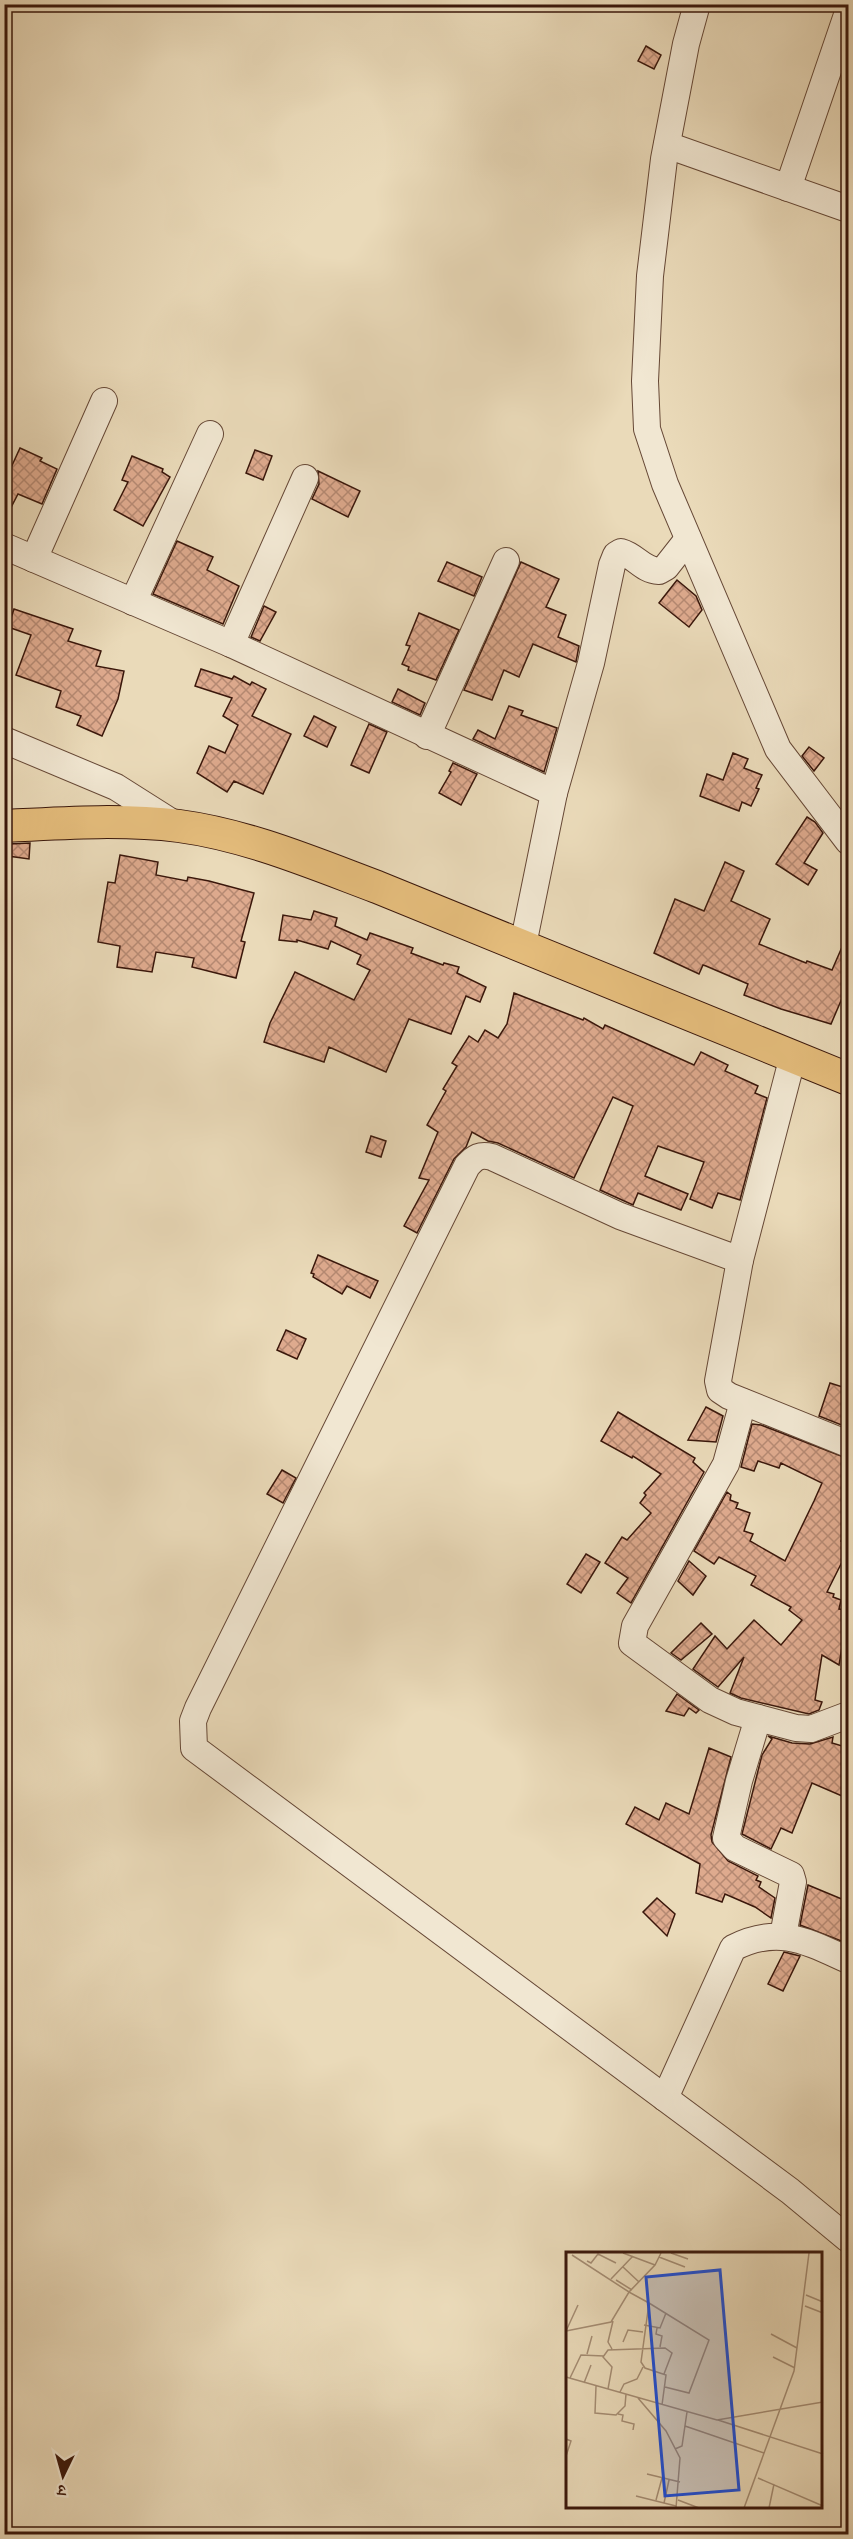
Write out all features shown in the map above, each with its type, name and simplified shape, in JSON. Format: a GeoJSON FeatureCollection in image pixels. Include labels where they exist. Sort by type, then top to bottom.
{"type":"FeatureCollection","features":[{"type":"Feature","properties":{"kind":"main road"},"geometry":{"type":"LineString","coordinates":[[4,826],[75,823],[179,826],[248,842],[301,859],[523,945],[849,1079]]}},
{"type":"Feature","properties":{"kind":"street"},"geometry":{"type":"LineString","coordinates":[[697,4],[667,145],[650,276],[645,381],[647,429],[665,484],[778,749],[849,841]]}},
{"type":"Feature","properties":{"kind":"street"},"geometry":{"type":"LineString","coordinates":[[788,188],[849,12]]}},
{"type":"Feature","properties":{"kind":"street"},"geometry":{"type":"LineString","coordinates":[[667,145],[849,210]]}},
{"type":"Feature","properties":{"kind":"street"},"geometry":{"type":"LineString","coordinates":[[34,559],[104,401]]}},
{"type":"Feature","properties":{"kind":"street"},"geometry":{"type":"LineString","coordinates":[[133,602],[210,434]]}},
{"type":"Feature","properties":{"kind":"street"},"geometry":{"type":"LineString","coordinates":[[231,644],[305,478]]}},
{"type":"Feature","properties":{"kind":"street"},"geometry":{"type":"LineString","coordinates":[[523,945],[554,793],[591,663],[616,555],[621,552],[627,554],[642,567],[658,571],[666,567],[688,539]]}},
{"type":"Feature","properties":{"kind":"street"},"geometry":{"type":"LineString","coordinates":[[4,546],[231,644],[554,793]]}},
{"type":"Feature","properties":{"kind":"street"},"geometry":{"type":"LineString","coordinates":[[427,736],[506,561]]}},
{"type":"Feature","properties":{"kind":"street"},"geometry":{"type":"LineString","coordinates":[[4,740],[116,787],[179,826]]}},
{"type":"Feature","properties":{"kind":"street"},"geometry":{"type":"LineString","coordinates":[[793,1056],[740,1260],[718,1381],[720,1390],[743,1402],[849,1444]]}},
{"type":"Feature","properties":{"kind":"street"},"geometry":{"type":"LineString","coordinates":[[740,1260],[620,1216],[492,1157],[483,1155],[474,1158],[467,1166],[193,1721],[194,1748],[848,2236]]}},
{"type":"Feature","properties":{"kind":"street"},"geometry":{"type":"LineString","coordinates":[[743,1402],[726,1464],[680,1543],[632,1635],[632,1643],[710,1700],[736,1712],[796,1728],[811,1728],[849,1715]]}},
{"type":"Feature","properties":{"kind":"street"},"geometry":{"type":"LineString","coordinates":[[758,1718],[739,1781],[726,1838],[735,1848],[791,1875],[793,1881],[783,1936]]}},
{"type":"Feature","properties":{"kind":"street"},"geometry":{"type":"LineString","coordinates":[[665,2098],[698,2030],[724,1962],[733,1948],[745,1942],[783,1936],[799,1938],[849,1960]]}},
{"type":"Feature","properties":{"kind":"building"},"geometry":{"type":"Polygon","coordinates":[[[646,46],[661,55],[654,69],[638,61],[646,46]]]}},
{"type":"Feature","properties":{"kind":"building"},"geometry":{"type":"Polygon","coordinates":[[[20,448],[42,458],[40,461],[57,469],[42,504],[18,494],[4,521],[4,483],[20,448]]]}},
{"type":"Feature","properties":{"kind":"building"},"geometry":{"type":"Polygon","coordinates":[[[255,450],[272,456],[263,480],[246,473],[255,450]]]}},
{"type":"Feature","properties":{"kind":"building"},"geometry":{"type":"Polygon","coordinates":[[[132,456],[163,469],[162,472],[170,477],[143,526],[114,510],[128,482],[122,480],[132,456]]]}},
{"type":"Feature","properties":{"kind":"building"},"geometry":{"type":"Polygon","coordinates":[[[318,471],[360,491],[348,517],[312,499],[319,484],[318,471]]]}},
{"type":"Feature","properties":{"kind":"building"},"geometry":{"type":"Polygon","coordinates":[[[177,541],[213,557],[207,570],[239,586],[223,624],[153,594],[177,541]]]}},
{"type":"Feature","properties":{"kind":"building"},"geometry":{"type":"Polygon","coordinates":[[[447,562],[482,577],[474,596],[438,581],[447,562]]]}},
{"type":"Feature","properties":{"kind":"building"},"geometry":{"type":"Polygon","coordinates":[[[521,562],[559,579],[546,607],[566,615],[558,637],[579,646],[576,662],[533,644],[519,677],[504,670],[492,700],[464,690],[521,562]]]}},
{"type":"Feature","properties":{"kind":"building"},"geometry":{"type":"Polygon","coordinates":[[[677,580],[696,596],[702,610],[689,627],[659,603],[677,580]]]}},
{"type":"Feature","properties":{"kind":"building"},"geometry":{"type":"Polygon","coordinates":[[[264,606],[276,612],[260,641],[251,637],[264,606]]]}},
{"type":"Feature","properties":{"kind":"building"},"geometry":{"type":"Polygon","coordinates":[[[14,609],[73,629],[68,641],[101,651],[96,666],[124,671],[118,699],[102,736],[77,725],[81,716],[56,707],[61,691],[16,675],[31,635],[8,627],[14,609]]]}},
{"type":"Feature","properties":{"kind":"building"},"geometry":{"type":"Polygon","coordinates":[[[419,613],[459,630],[436,680],[408,670],[409,667],[402,664],[410,646],[406,645],[419,613]]]}},
{"type":"Feature","properties":{"kind":"building"},"geometry":{"type":"Polygon","coordinates":[[[201,669],[232,679],[234,676],[250,685],[252,682],[266,689],[252,716],[291,734],[263,794],[234,781],[227,792],[197,773],[209,746],[225,753],[238,725],[223,716],[232,698],[195,686],[201,669]]]}},
{"type":"Feature","properties":{"kind":"building"},"geometry":{"type":"Polygon","coordinates":[[[398,689],[425,703],[420,715],[392,702],[398,689]]]}},
{"type":"Feature","properties":{"kind":"building"},"geometry":{"type":"Polygon","coordinates":[[[509,706],[523,711],[521,715],[557,728],[544,772],[473,739],[478,730],[495,739],[509,706]]]}},
{"type":"Feature","properties":{"kind":"building"},"geometry":{"type":"Polygon","coordinates":[[[314,716],[336,727],[327,747],[304,736],[314,716]]]}},
{"type":"Feature","properties":{"kind":"building"},"geometry":{"type":"Polygon","coordinates":[[[369,724],[387,732],[369,773],[351,765],[369,724]]]}},
{"type":"Feature","properties":{"kind":"building"},"geometry":{"type":"Polygon","coordinates":[[[809,747],[824,758],[814,771],[802,756],[809,747]]]}},
{"type":"Feature","properties":{"kind":"building"},"geometry":{"type":"Polygon","coordinates":[[[733,753],[748,759],[744,768],[762,775],[756,788],[759,789],[751,806],[742,802],[739,811],[700,796],[707,774],[723,780],[733,753]]]}},
{"type":"Feature","properties":{"kind":"building"},"geometry":{"type":"Polygon","coordinates":[[[453,763],[477,774],[461,805],[439,793],[451,772],[449,771],[453,763]]]}},
{"type":"Feature","properties":{"kind":"building"},"geometry":{"type":"Polygon","coordinates":[[[807,817],[815,822],[823,833],[804,863],[817,870],[808,885],[776,864],[807,817]]]}},
{"type":"Feature","properties":{"kind":"building"},"geometry":{"type":"Polygon","coordinates":[[[30,843],[29,859],[8,856],[9,844],[30,843]]]}},
{"type":"Feature","properties":{"kind":"building"},"geometry":{"type":"Polygon","coordinates":[[[120,855],[158,862],[156,875],[187,881],[188,877],[254,893],[241,941],[245,942],[236,978],[192,967],[194,958],[156,952],[152,972],[117,967],[120,946],[98,942],[108,882],[115,883],[120,855]]]}},
{"type":"Feature","properties":{"kind":"building"},"geometry":{"type":"Polygon","coordinates":[[[725,862],[744,871],[731,901],[770,919],[759,944],[806,963],[807,961],[832,970],[849,931],[849,982],[831,1024],[744,995],[748,984],[706,966],[703,965],[699,974],[654,953],[675,899],[704,911],[725,862]]]}},
{"type":"Feature","properties":{"kind":"building"},"geometry":{"type":"Polygon","coordinates":[[[314,911],[337,918],[335,926],[367,940],[370,933],[413,948],[411,953],[443,965],[444,963],[459,967],[457,973],[486,987],[480,1002],[466,996],[451,1034],[409,1019],[386,1072],[329,1047],[324,1062],[264,1042],[270,1023],[295,972],[354,1000],[370,970],[357,964],[361,955],[331,941],[328,949],[297,940],[297,942],[279,940],[283,915],[311,920],[314,911]]]}},
{"type":"Feature","properties":{"kind":"building"},"geometry":{"type":"Polygon","coordinates":[[[514,993],[583,1020],[584,1018],[603,1029],[605,1025],[694,1065],[701,1052],[728,1065],[725,1071],[758,1086],[755,1093],[767,1098],[740,1200],[718,1193],[712,1208],[690,1199],[704,1162],[658,1146],[645,1176],[688,1194],[681,1210],[638,1193],[633,1205],[600,1190],[633,1106],[613,1097],[574,1178],[472,1132],[466,1147],[454,1159],[417,1233],[404,1226],[429,1180],[419,1178],[438,1132],[427,1125],[446,1091],[443,1089],[457,1066],[452,1063],[469,1036],[478,1042],[485,1030],[498,1038],[507,1024],[514,993]]]}},
{"type":"Feature","properties":{"kind":"building"},"geometry":{"type":"Polygon","coordinates":[[[371,1136],[386,1141],[381,1157],[366,1152],[371,1136]]]}},
{"type":"Feature","properties":{"kind":"building"},"geometry":{"type":"Polygon","coordinates":[[[318,1255],[378,1281],[370,1298],[347,1286],[342,1294],[313,1277],[314,1274],[311,1273],[318,1255]]]}},
{"type":"Feature","properties":{"kind":"building"},"geometry":{"type":"Polygon","coordinates":[[[286,1330],[306,1339],[297,1359],[277,1350],[286,1330]]]}},
{"type":"Feature","properties":{"kind":"building"},"geometry":{"type":"Polygon","coordinates":[[[830,1383],[849,1389],[849,1428],[819,1416],[830,1383]]]}},
{"type":"Feature","properties":{"kind":"building"},"geometry":{"type":"Polygon","coordinates":[[[706,1407],[723,1416],[716,1442],[688,1440],[706,1407]]]}},
{"type":"Feature","properties":{"kind":"building"},"geometry":{"type":"Polygon","coordinates":[[[618,1412],[695,1458],[693,1462],[704,1472],[631,1603],[617,1593],[628,1578],[605,1563],[622,1537],[627,1540],[651,1513],[640,1503],[646,1495],[644,1493],[661,1474],[633,1456],[632,1458],[601,1441],[618,1412]]]}},
{"type":"Feature","properties":{"kind":"building"},"geometry":{"type":"Polygon","coordinates":[[[752,1424],[761,1425],[849,1459],[849,1524],[841,1541],[848,1544],[842,1555],[845,1556],[827,1592],[841,1600],[839,1609],[848,1610],[839,1665],[822,1655],[815,1700],[822,1702],[819,1710],[809,1714],[741,1698],[730,1693],[744,1657],[718,1687],[693,1669],[715,1636],[727,1649],[754,1620],[781,1645],[802,1620],[789,1610],[791,1607],[751,1585],[756,1576],[719,1557],[714,1564],[694,1551],[727,1492],[731,1495],[730,1500],[738,1503],[736,1508],[750,1513],[744,1531],[753,1534],[750,1541],[785,1561],[814,1501],[822,1483],[781,1463],[779,1468],[758,1461],[754,1471],[741,1467],[752,1424]]]}},
{"type":"Feature","properties":{"kind":"building"},"geometry":{"type":"Polygon","coordinates":[[[282,1470],[296,1478],[283,1503],[267,1494],[282,1470]]]}},
{"type":"Feature","properties":{"kind":"building"},"geometry":{"type":"Polygon","coordinates":[[[586,1554],[600,1562],[581,1593],[567,1584],[586,1554]]]}},
{"type":"Feature","properties":{"kind":"building"},"geometry":{"type":"Polygon","coordinates":[[[689,1561],[706,1576],[693,1595],[678,1581],[689,1561]]]}},
{"type":"Feature","properties":{"kind":"building"},"geometry":{"type":"Polygon","coordinates":[[[701,1623],[712,1634],[681,1660],[671,1653],[701,1623]]]}},
{"type":"Feature","properties":{"kind":"building"},"geometry":{"type":"Polygon","coordinates":[[[677,1694],[699,1710],[696,1713],[689,1708],[684,1716],[666,1711],[677,1694]]]}},
{"type":"Feature","properties":{"kind":"building"},"geometry":{"type":"Polygon","coordinates":[[[768,1736],[792,1743],[810,1744],[833,1737],[832,1743],[849,1748],[849,1780],[842,1796],[812,1783],[792,1833],[781,1828],[771,1849],[742,1834],[762,1755],[772,1739],[768,1736]]]}},
{"type":"Feature","properties":{"kind":"building"},"geometry":{"type":"Polygon","coordinates":[[[709,1748],[731,1757],[711,1835],[712,1842],[728,1861],[758,1876],[756,1880],[761,1882],[759,1887],[775,1898],[771,1918],[755,1907],[725,1894],[722,1902],[696,1893],[700,1864],[626,1824],[635,1807],[659,1820],[666,1803],[689,1814],[709,1748]]]}},
{"type":"Feature","properties":{"kind":"building"},"geometry":{"type":"Polygon","coordinates":[[[808,1885],[849,1902],[849,1944],[800,1925],[808,1885]]]}},
{"type":"Feature","properties":{"kind":"building"},"geometry":{"type":"Polygon","coordinates":[[[657,1898],[675,1914],[667,1936],[643,1912],[657,1898]]]}},
{"type":"Feature","properties":{"kind":"building"},"geometry":{"type":"Polygon","coordinates":[[[784,1952],[800,1956],[783,1991],[768,1984],[784,1952]]]}}]}
